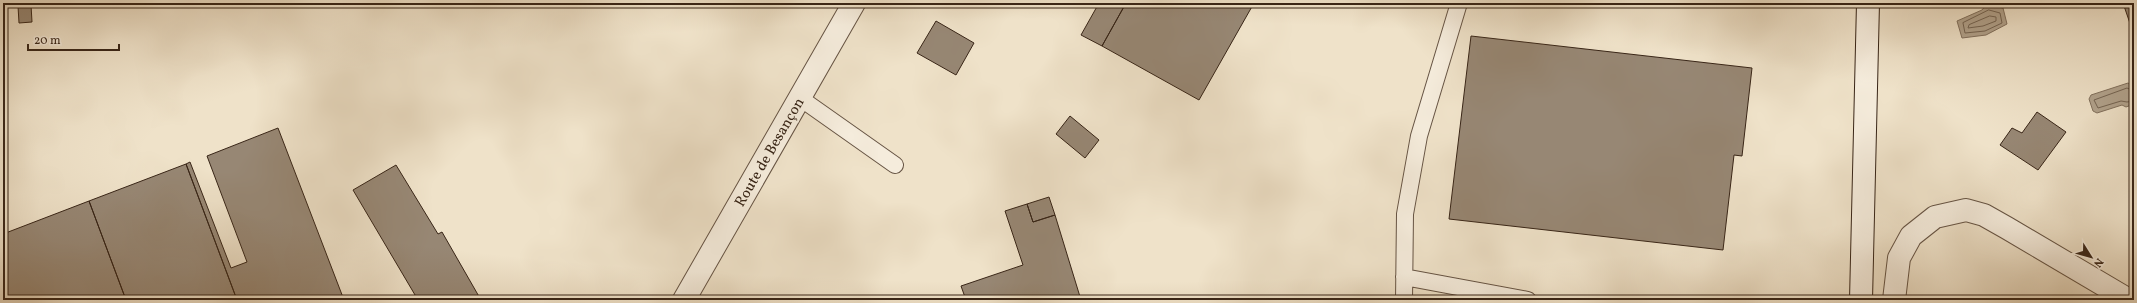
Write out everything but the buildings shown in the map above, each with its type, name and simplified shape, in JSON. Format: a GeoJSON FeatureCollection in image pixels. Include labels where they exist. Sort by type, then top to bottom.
{"type":"FeatureCollection","features":[{"type":"Feature","properties":{"kind":"street","name":"Route de Besançon"},"geometry":{"type":"LineString","coordinates":[[684,300],[854,3]]}},
{"type":"Feature","properties":{"kind":"street"},"geometry":{"type":"LineString","coordinates":[[1861,300],[1868,3]]}},
{"type":"Feature","properties":{"kind":"street"},"geometry":{"type":"LineString","coordinates":[[1894,300],[1899,258],[1911,236],[1935,217],[1966,210],[1984,215],[2129,300]]}},
{"type":"Feature","properties":{"kind":"lane"},"geometry":{"type":"LineString","coordinates":[[1404,300],[1405,214],[1419,136],[1459,3]]}},
{"type":"Feature","properties":{"kind":"lane"},"geometry":{"type":"LineString","coordinates":[[800,98],[895,165]]}},
{"type":"Feature","properties":{"kind":"lane"},"geometry":{"type":"LineString","coordinates":[[1404,277],[1528,300]]}},
{"type":"Feature","properties":{"kind":"water"},"geometry":{"type":"Polygon","coordinates":[[[1986,5],[2003,8],[2007,24],[1986,35],[1962,38],[1957,21],[1982,10],[1986,5]]]}},
{"type":"Feature","properties":{"kind":"water"},"geometry":{"type":"Polygon","coordinates":[[[2128,83],[2132,85],[2134,104],[2126,107],[2122,105],[2097,113],[2093,111],[2089,99],[2091,95],[2128,83]]]}}]}
